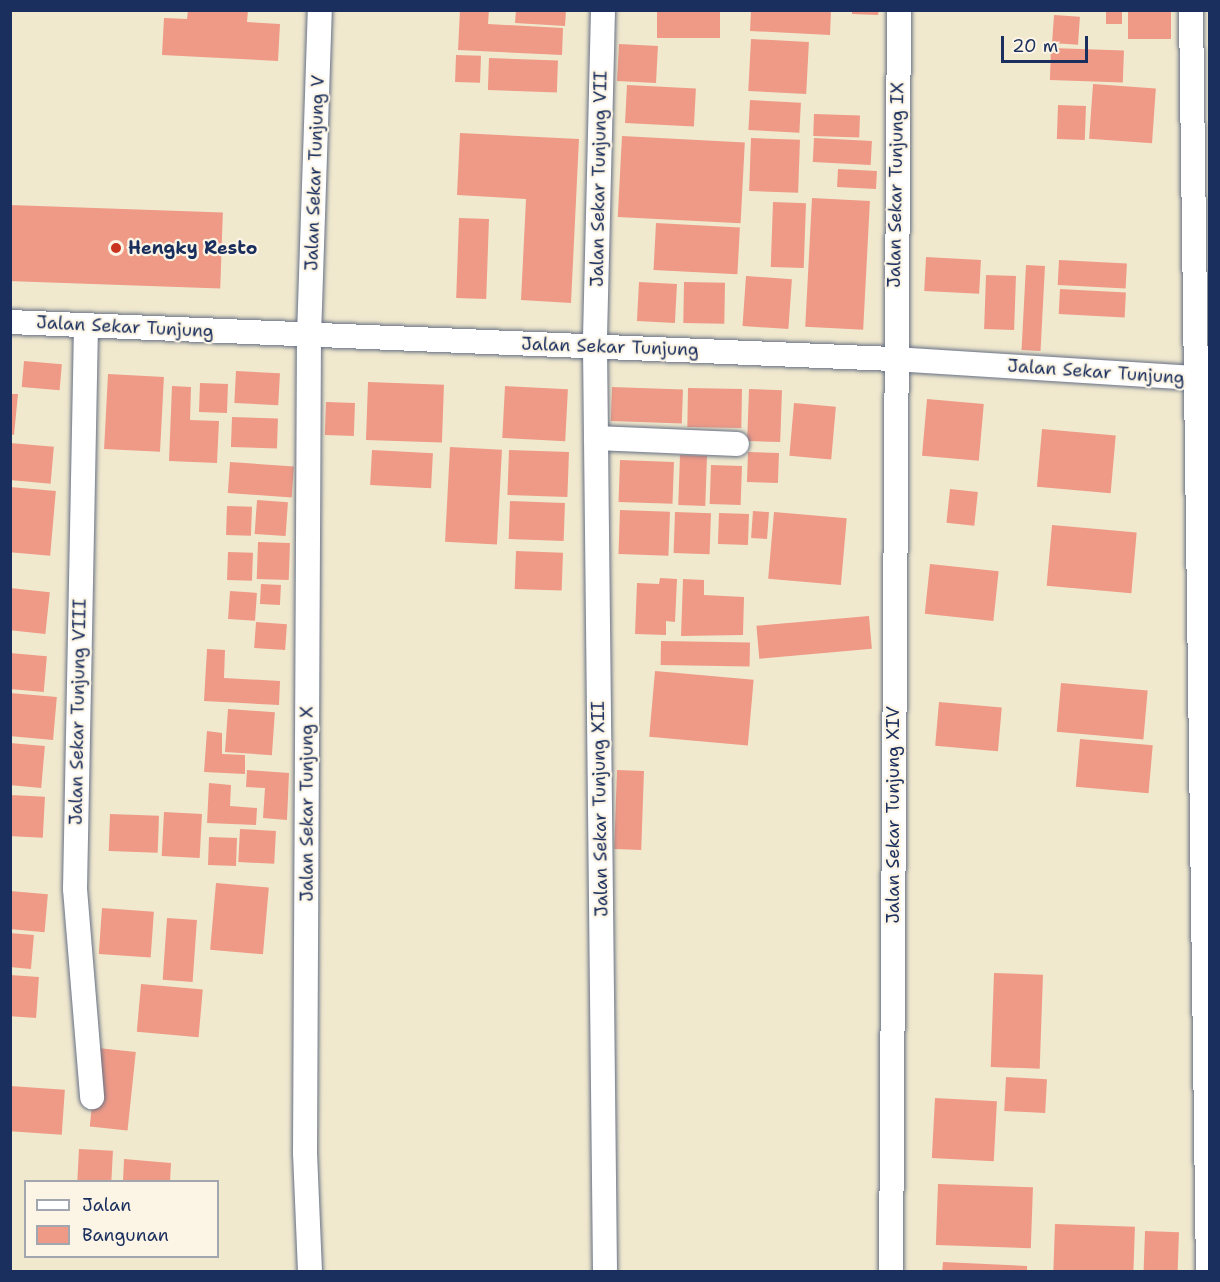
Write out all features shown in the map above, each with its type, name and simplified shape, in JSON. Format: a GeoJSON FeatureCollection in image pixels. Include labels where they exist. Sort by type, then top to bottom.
{"type":"FeatureCollection","features":[{"type":"Feature","properties":{"kind":"street","name":"Jalan Sekar Tunjung V"},"geometry":{"type":"LineString","coordinates":[[309,336],[320,10]]}},
{"type":"Feature","properties":{"kind":"street","name":"Jalan Sekar Tunjung VII"},"geometry":{"type":"LineString","coordinates":[[595,347],[603,10]]}},
{"type":"Feature","properties":{"kind":"street","name":"Jalan Sekar Tunjung IX"},"geometry":{"type":"LineString","coordinates":[[894,359],[899,10]]}},
{"type":"Feature","properties":{"kind":"street"},"geometry":{"type":"LineString","coordinates":[[1191,10],[1203,379],[1208,1272]]}},
{"type":"Feature","properties":{"kind":"street","name":"Jalan Sekar Tunjung"},"geometry":{"type":"LineString","coordinates":[[10,322],[894,359],[1203,379]]}},
{"type":"Feature","properties":{"kind":"street","name":"Jalan Sekar Tunjung VIII"},"geometry":{"type":"LineString","coordinates":[[86,326],[75,889],[92,1098]]}},
{"type":"Feature","properties":{"kind":"street","name":"Jalan Sekar Tunjung X"},"geometry":{"type":"LineString","coordinates":[[309,336],[305,1153],[310,1272]]}},
{"type":"Feature","properties":{"kind":"street","name":"Jalan Sekar Tunjung XII"},"geometry":{"type":"LineString","coordinates":[[595,347],[605,1272]]}},
{"type":"Feature","properties":{"kind":"street","name":"Jalan Sekar Tunjung XIV"},"geometry":{"type":"LineString","coordinates":[[891,1272],[894,359]]}},
{"type":"Feature","properties":{"kind":"street"},"geometry":{"type":"LineString","coordinates":[[597,438],[737,444]]}},
{"type":"Feature","properties":{"kind":"building"},"geometry":{"type":"Polygon","coordinates":[[[188,10],[248,10],[247,22],[280,24],[278,61],[162,55],[164,18],[187,19],[188,10]]]}},
{"type":"Feature","properties":{"kind":"building"},"geometry":{"type":"Polygon","coordinates":[[[460,10],[489,10],[488,24],[563,28],[562,55],[458,50],[460,10]]]}},
{"type":"Feature","properties":{"kind":"building"},"geometry":{"type":"Polygon","coordinates":[[[516,10],[566,10],[565,26],[515,23],[516,10]]]}},
{"type":"Feature","properties":{"kind":"building"},"geometry":{"type":"Polygon","coordinates":[[[657,10],[720,10],[720,38],[657,38],[657,10]]]}},
{"type":"Feature","properties":{"kind":"building"},"geometry":{"type":"Polygon","coordinates":[[[751,10],[831,10],[830,35],[750,31],[751,10]]]}},
{"type":"Feature","properties":{"kind":"building"},"geometry":{"type":"Polygon","coordinates":[[[852,10],[879,10],[878,15],[852,14],[852,10]]]}},
{"type":"Feature","properties":{"kind":"building"},"geometry":{"type":"Polygon","coordinates":[[[1106,10],[1122,10],[1122,24],[1106,24],[1106,10]]]}},
{"type":"Feature","properties":{"kind":"building"},"geometry":{"type":"Polygon","coordinates":[[[1128,10],[1171,10],[1171,39],[1128,39],[1128,10]]]}},
{"type":"Feature","properties":{"kind":"building"},"geometry":{"type":"Polygon","coordinates":[[[1054,15],[1080,17],[1078,45],[1052,43],[1054,15]]]}},
{"type":"Feature","properties":{"kind":"building"},"geometry":{"type":"Polygon","coordinates":[[[751,39],[809,42],[806,94],[748,91],[751,39]]]}},
{"type":"Feature","properties":{"kind":"building"},"geometry":{"type":"Polygon","coordinates":[[[619,44],[658,46],[656,83],[617,81],[619,44]]]}},
{"type":"Feature","properties":{"kind":"building"},"geometry":{"type":"Polygon","coordinates":[[[1051,48],[1124,51],[1123,83],[1050,80],[1051,48]]]}},
{"type":"Feature","properties":{"kind":"building"},"geometry":{"type":"Polygon","coordinates":[[[456,55],[481,56],[480,83],[455,82],[456,55]]]}},
{"type":"Feature","properties":{"kind":"building"},"geometry":{"type":"Polygon","coordinates":[[[489,58],[558,60],[557,92],[488,90],[489,58]]]}},
{"type":"Feature","properties":{"kind":"building"},"geometry":{"type":"Polygon","coordinates":[[[1093,84],[1156,88],[1152,143],[1089,139],[1093,84]]]}},
{"type":"Feature","properties":{"kind":"building"},"geometry":{"type":"Polygon","coordinates":[[[627,85],[696,89],[694,127],[625,123],[627,85]]]}},
{"type":"Feature","properties":{"kind":"building"},"geometry":{"type":"Polygon","coordinates":[[[750,100],[801,103],[799,133],[748,130],[750,100]]]}},
{"type":"Feature","properties":{"kind":"building"},"geometry":{"type":"Polygon","coordinates":[[[1058,105],[1086,106],[1085,140],[1057,139],[1058,105]]]}},
{"type":"Feature","properties":{"kind":"building"},"geometry":{"type":"Polygon","coordinates":[[[814,114],[860,116],[859,138],[813,136],[814,114]]]}},
{"type":"Feature","properties":{"kind":"building"},"geometry":{"type":"Polygon","coordinates":[[[460,133],[579,139],[571,303],[521,300],[526,199],[457,195],[460,133]]]}},
{"type":"Feature","properties":{"kind":"building"},"geometry":{"type":"Polygon","coordinates":[[[622,136],[745,142],[741,223],[618,217],[622,136]]]}},
{"type":"Feature","properties":{"kind":"building"},"geometry":{"type":"Polygon","coordinates":[[[751,138],[800,140],[798,193],[749,191],[751,138]]]}},
{"type":"Feature","properties":{"kind":"building"},"geometry":{"type":"Polygon","coordinates":[[[814,138],[872,141],[871,165],[813,162],[814,138]]]}},
{"type":"Feature","properties":{"kind":"building"},"geometry":{"type":"Polygon","coordinates":[[[838,169],[877,171],[876,189],[837,187],[838,169]]]}},
{"type":"Feature","properties":{"kind":"building"},"geometry":{"type":"Polygon","coordinates":[[[812,198],[870,201],[863,330],[805,327],[812,198]]]}},
{"type":"Feature","properties":{"kind":"building"},"geometry":{"type":"Polygon","coordinates":[[[773,202],[806,203],[804,268],[771,267],[773,202]]]}},
{"type":"Feature","properties":{"kind":"building","name":"Hengky Resto"},"geometry":{"type":"Polygon","coordinates":[[[10,205],[223,212],[220,288],[10,281],[10,205]]]}},
{"type":"Feature","properties":{"kind":"building"},"geometry":{"type":"Polygon","coordinates":[[[459,218],[489,219],[486,299],[456,298],[459,218]]]}},
{"type":"Feature","properties":{"kind":"building"},"geometry":{"type":"Polygon","coordinates":[[[656,223],[740,227],[737,274],[654,270],[656,223]]]}},
{"type":"Feature","properties":{"kind":"building"},"geometry":{"type":"Polygon","coordinates":[[[926,257],[981,260],[979,294],[924,291],[926,257]]]}},
{"type":"Feature","properties":{"kind":"building"},"geometry":{"type":"Polygon","coordinates":[[[1059,260],[1127,264],[1126,289],[1058,285],[1059,260]]]}},
{"type":"Feature","properties":{"kind":"building"},"geometry":{"type":"Polygon","coordinates":[[[1026,265],[1045,266],[1041,351],[1022,350],[1026,265]]]}},
{"type":"Feature","properties":{"kind":"building"},"geometry":{"type":"Polygon","coordinates":[[[986,275],[1016,276],[1014,330],[984,329],[986,275]]]}},
{"type":"Feature","properties":{"kind":"building"},"geometry":{"type":"Polygon","coordinates":[[[746,276],[792,279],[788,329],[743,326],[746,276]]]}},
{"type":"Feature","properties":{"kind":"building"},"geometry":{"type":"Polygon","coordinates":[[[639,282],[677,284],[675,323],[637,321],[639,282]]]}},
{"type":"Feature","properties":{"kind":"building"},"geometry":{"type":"Polygon","coordinates":[[[684,282],[725,283],[724,324],[683,323],[684,282]]]}},
{"type":"Feature","properties":{"kind":"building"},"geometry":{"type":"Polygon","coordinates":[[[1060,289],[1126,292],[1125,317],[1059,314],[1060,289]]]}},
{"type":"Feature","properties":{"kind":"building"},"geometry":{"type":"Polygon","coordinates":[[[24,361],[62,364],[60,390],[22,387],[24,361]]]}},
{"type":"Feature","properties":{"kind":"building"},"geometry":{"type":"Polygon","coordinates":[[[236,371],[280,373],[278,405],[234,403],[236,371]]]}},
{"type":"Feature","properties":{"kind":"building"},"geometry":{"type":"Polygon","coordinates":[[[108,374],[164,377],[160,452],[104,449],[108,374]]]}},
{"type":"Feature","properties":{"kind":"building"},"geometry":{"type":"Polygon","coordinates":[[[368,382],[444,385],[442,443],[366,440],[368,382]]]}},
{"type":"Feature","properties":{"kind":"building"},"geometry":{"type":"Polygon","coordinates":[[[200,383],[228,384],[227,413],[199,412],[200,383]]]}},
{"type":"Feature","properties":{"kind":"building"},"geometry":{"type":"Polygon","coordinates":[[[172,386],[191,387],[190,420],[219,421],[217,463],[169,461],[172,386]]]}},
{"type":"Feature","properties":{"kind":"building"},"geometry":{"type":"Polygon","coordinates":[[[505,386],[568,389],[565,441],[502,438],[505,386]]]}},
{"type":"Feature","properties":{"kind":"building"},"geometry":{"type":"Polygon","coordinates":[[[612,387],[683,389],[682,423],[611,421],[612,387]]]}},
{"type":"Feature","properties":{"kind":"building"},"geometry":{"type":"Polygon","coordinates":[[[688,388],[742,389],[741,428],[687,427],[688,388]]]}},
{"type":"Feature","properties":{"kind":"building"},"geometry":{"type":"Polygon","coordinates":[[[749,389],[782,390],[780,442],[747,441],[749,389]]]}},
{"type":"Feature","properties":{"kind":"building"},"geometry":{"type":"Polygon","coordinates":[[[10,394],[18,394],[14,435],[10,434],[10,394]]]}},
{"type":"Feature","properties":{"kind":"building"},"geometry":{"type":"Polygon","coordinates":[[[927,399],[984,404],[979,461],[922,456],[927,399]]]}},
{"type":"Feature","properties":{"kind":"building"},"geometry":{"type":"Polygon","coordinates":[[[326,402],[355,403],[354,436],[325,435],[326,402]]]}},
{"type":"Feature","properties":{"kind":"building"},"geometry":{"type":"Polygon","coordinates":[[[794,403],[836,407],[831,459],[789,456],[794,403]]]}},
{"type":"Feature","properties":{"kind":"building"},"geometry":{"type":"Polygon","coordinates":[[[232,417],[278,419],[277,449],[231,447],[232,417]]]}},
{"type":"Feature","properties":{"kind":"building"},"geometry":{"type":"Polygon","coordinates":[[[1042,429],[1116,435],[1111,493],[1037,487],[1042,429]]]}},
{"type":"Feature","properties":{"kind":"building"},"geometry":{"type":"Polygon","coordinates":[[[10,443],[54,447],[51,484],[10,480],[10,443]]]}},
{"type":"Feature","properties":{"kind":"building"},"geometry":{"type":"Polygon","coordinates":[[[450,447],[502,450],[497,545],[445,542],[450,447]]]}},
{"type":"Feature","properties":{"kind":"building"},"geometry":{"type":"Polygon","coordinates":[[[372,450],[433,453],[431,488],[370,485],[372,450]]]}},
{"type":"Feature","properties":{"kind":"building"},"geometry":{"type":"Polygon","coordinates":[[[509,450],[569,452],[567,497],[507,495],[509,450]]]}},
{"type":"Feature","properties":{"kind":"building"},"geometry":{"type":"Polygon","coordinates":[[[748,452],[779,453],[778,483],[747,482],[748,452]]]}},
{"type":"Feature","properties":{"kind":"building"},"geometry":{"type":"Polygon","coordinates":[[[680,455],[707,456],[705,506],[678,505],[680,455]]]}},
{"type":"Feature","properties":{"kind":"building"},"geometry":{"type":"Polygon","coordinates":[[[620,460],[674,462],[673,504],[619,502],[620,460]]]}},
{"type":"Feature","properties":{"kind":"building"},"geometry":{"type":"Polygon","coordinates":[[[230,462],[294,466],[292,497],[228,493],[230,462]]]}},
{"type":"Feature","properties":{"kind":"building"},"geometry":{"type":"Polygon","coordinates":[[[711,465],[742,466],[741,505],[710,504],[711,465]]]}},
{"type":"Feature","properties":{"kind":"building"},"geometry":{"type":"Polygon","coordinates":[[[10,487],[56,491],[50,556],[10,552],[10,487]]]}},
{"type":"Feature","properties":{"kind":"building"},"geometry":{"type":"Polygon","coordinates":[[[950,489],[978,492],[974,526],[946,523],[950,489]]]}},
{"type":"Feature","properties":{"kind":"building"},"geometry":{"type":"Polygon","coordinates":[[[257,500],[288,502],[286,536],[255,534],[257,500]]]}},
{"type":"Feature","properties":{"kind":"building"},"geometry":{"type":"Polygon","coordinates":[[[510,501],[565,503],[564,541],[509,539],[510,501]]]}},
{"type":"Feature","properties":{"kind":"building"},"geometry":{"type":"Polygon","coordinates":[[[227,506],[252,507],[251,536],[226,535],[227,506]]]}},
{"type":"Feature","properties":{"kind":"building"},"geometry":{"type":"Polygon","coordinates":[[[620,510],[670,512],[668,556],[618,554],[620,510]]]}},
{"type":"Feature","properties":{"kind":"building"},"geometry":{"type":"Polygon","coordinates":[[[753,511],[769,512],[767,539],[751,538],[753,511]]]}},
{"type":"Feature","properties":{"kind":"building"},"geometry":{"type":"Polygon","coordinates":[[[675,512],[711,513],[710,554],[674,553],[675,512]]]}},
{"type":"Feature","properties":{"kind":"building"},"geometry":{"type":"Polygon","coordinates":[[[774,512],[847,518],[841,585],[768,579],[774,512]]]}},
{"type":"Feature","properties":{"kind":"building"},"geometry":{"type":"Polygon","coordinates":[[[719,513],[749,514],[748,545],[718,544],[719,513]]]}},
{"type":"Feature","properties":{"kind":"building"},"geometry":{"type":"Polygon","coordinates":[[[1052,525],[1137,532],[1131,593],[1047,586],[1052,525]]]}},
{"type":"Feature","properties":{"kind":"building"},"geometry":{"type":"Polygon","coordinates":[[[258,542],[290,543],[289,580],[257,579],[258,542]]]}},
{"type":"Feature","properties":{"kind":"building"},"geometry":{"type":"Polygon","coordinates":[[[516,551],[563,553],[562,591],[515,589],[516,551]]]}},
{"type":"Feature","properties":{"kind":"building"},"geometry":{"type":"Polygon","coordinates":[[[228,552],[253,553],[252,581],[227,580],[228,552]]]}},
{"type":"Feature","properties":{"kind":"building"},"geometry":{"type":"Polygon","coordinates":[[[930,564],[999,571],[993,621],[925,614],[930,564]]]}},
{"type":"Feature","properties":{"kind":"building"},"geometry":{"type":"Polygon","coordinates":[[[660,578],[677,579],[675,622],[666,621],[666,635],[635,634],[637,583],[659,584],[660,578]]]}},
{"type":"Feature","properties":{"kind":"building"},"geometry":{"type":"Polygon","coordinates":[[[683,579],[704,580],[704,595],[744,597],[743,635],[681,636],[683,579]]]}},
{"type":"Feature","properties":{"kind":"building"},"geometry":{"type":"Polygon","coordinates":[[[261,584],[281,585],[280,605],[260,604],[261,584]]]}},
{"type":"Feature","properties":{"kind":"building"},"geometry":{"type":"Polygon","coordinates":[[[10,588],[50,592],[45,634],[10,630],[10,588]]]}},
{"type":"Feature","properties":{"kind":"building"},"geometry":{"type":"Polygon","coordinates":[[[230,591],[257,593],[255,621],[228,619],[230,591]]]}},
{"type":"Feature","properties":{"kind":"building"},"geometry":{"type":"Polygon","coordinates":[[[869,616],[872,649],[759,659],[756,626],[869,616]]]}},
{"type":"Feature","properties":{"kind":"building"},"geometry":{"type":"Polygon","coordinates":[[[256,622],[287,624],[285,650],[254,648],[256,622]]]}},
{"type":"Feature","properties":{"kind":"building"},"geometry":{"type":"Polygon","coordinates":[[[661,641],[750,643],[750,667],[661,665],[661,641]]]}},
{"type":"Feature","properties":{"kind":"building"},"geometry":{"type":"Polygon","coordinates":[[[207,649],[225,650],[224,678],[280,681],[279,705],[204,701],[207,649]]]}},
{"type":"Feature","properties":{"kind":"building"},"geometry":{"type":"Polygon","coordinates":[[[10,653],[47,656],[44,692],[10,689],[10,653]]]}},
{"type":"Feature","properties":{"kind":"building"},"geometry":{"type":"Polygon","coordinates":[[[655,671],[754,680],[748,745],[649,737],[655,671]]]}},
{"type":"Feature","properties":{"kind":"building"},"geometry":{"type":"Polygon","coordinates":[[[1061,683],[1148,691],[1143,739],[1057,732],[1061,683]]]}},
{"type":"Feature","properties":{"kind":"building"},"geometry":{"type":"Polygon","coordinates":[[[10,693],[57,697],[53,740],[10,736],[10,693]]]}},
{"type":"Feature","properties":{"kind":"building"},"geometry":{"type":"Polygon","coordinates":[[[939,702],[1002,707],[998,751],[935,746],[939,702]]]}},
{"type":"Feature","properties":{"kind":"building"},"geometry":{"type":"Polygon","coordinates":[[[228,709],[275,712],[272,755],[225,752],[228,709]]]}},
{"type":"Feature","properties":{"kind":"building"},"geometry":{"type":"Polygon","coordinates":[[[207,731],[222,733],[222,754],[245,755],[245,774],[204,772],[207,731]]]}},
{"type":"Feature","properties":{"kind":"building"},"geometry":{"type":"Polygon","coordinates":[[[1080,739],[1153,745],[1149,793],[1076,787],[1080,739]]]}},
{"type":"Feature","properties":{"kind":"building"},"geometry":{"type":"Polygon","coordinates":[[[10,743],[45,746],[41,788],[10,785],[10,743]]]}},
{"type":"Feature","properties":{"kind":"building"},"geometry":{"type":"Polygon","coordinates":[[[247,770],[289,773],[287,820],[263,818],[265,788],[246,787],[247,770]]]}},
{"type":"Feature","properties":{"kind":"building"},"geometry":{"type":"Polygon","coordinates":[[[617,770],[644,771],[641,850],[614,849],[617,770]]]}},
{"type":"Feature","properties":{"kind":"building"},"geometry":{"type":"Polygon","coordinates":[[[209,783],[231,785],[230,806],[257,808],[256,825],[207,823],[209,783]]]}},
{"type":"Feature","properties":{"kind":"building"},"geometry":{"type":"Polygon","coordinates":[[[10,795],[45,797],[43,838],[10,836],[10,795]]]}},
{"type":"Feature","properties":{"kind":"building"},"geometry":{"type":"Polygon","coordinates":[[[164,812],[202,814],[200,858],[162,856],[164,812]]]}},
{"type":"Feature","properties":{"kind":"building"},"geometry":{"type":"Polygon","coordinates":[[[110,814],[159,816],[158,853],[109,851],[110,814]]]}},
{"type":"Feature","properties":{"kind":"building"},"geometry":{"type":"Polygon","coordinates":[[[240,829],[276,831],[274,864],[238,862],[240,829]]]}},
{"type":"Feature","properties":{"kind":"building"},"geometry":{"type":"Polygon","coordinates":[[[209,837],[237,838],[236,866],[208,865],[209,837]]]}},
{"type":"Feature","properties":{"kind":"building"},"geometry":{"type":"Polygon","coordinates":[[[216,883],[269,888],[263,954],[210,950],[216,883]]]}},
{"type":"Feature","properties":{"kind":"building"},"geometry":{"type":"Polygon","coordinates":[[[10,891],[48,894],[45,932],[10,929],[10,891]]]}},
{"type":"Feature","properties":{"kind":"building"},"geometry":{"type":"Polygon","coordinates":[[[102,908],[154,912],[151,958],[99,954],[102,908]]]}},
{"type":"Feature","properties":{"kind":"building"},"geometry":{"type":"Polygon","coordinates":[[[167,918],[197,920],[193,982],[163,980],[167,918]]]}},
{"type":"Feature","properties":{"kind":"building"},"geometry":{"type":"Polygon","coordinates":[[[10,933],[34,935],[31,969],[10,967],[10,933]]]}},
{"type":"Feature","properties":{"kind":"building"},"geometry":{"type":"Polygon","coordinates":[[[994,973],[1043,975],[1040,1069],[991,1067],[994,973]]]}},
{"type":"Feature","properties":{"kind":"building"},"geometry":{"type":"Polygon","coordinates":[[[10,975],[39,977],[36,1018],[10,1016],[10,975]]]}},
{"type":"Feature","properties":{"kind":"building"},"geometry":{"type":"Polygon","coordinates":[[[141,984],[203,989],[199,1037],[137,1032],[141,984]]]}},
{"type":"Feature","properties":{"kind":"building"},"geometry":{"type":"Polygon","coordinates":[[[98,1048],[136,1052],[128,1131],[90,1127],[98,1048]]]}},
{"type":"Feature","properties":{"kind":"building"},"geometry":{"type":"Polygon","coordinates":[[[1006,1077],[1047,1079],[1045,1113],[1004,1111],[1006,1077]]]}},
{"type":"Feature","properties":{"kind":"building"},"geometry":{"type":"Polygon","coordinates":[[[10,1086],[65,1090],[62,1135],[10,1131],[10,1086]]]}},
{"type":"Feature","properties":{"kind":"building"},"geometry":{"type":"Polygon","coordinates":[[[935,1098],[997,1101],[994,1161],[932,1158],[935,1098]]]}},
{"type":"Feature","properties":{"kind":"building"},"geometry":{"type":"Polygon","coordinates":[[[79,1149],[113,1151],[111,1180],[77,1180],[79,1149]]]}},
{"type":"Feature","properties":{"kind":"building"},"geometry":{"type":"Polygon","coordinates":[[[124,1159],[171,1163],[170,1180],[123,1180],[124,1159]]]}},
{"type":"Feature","properties":{"kind":"building"},"geometry":{"type":"Polygon","coordinates":[[[938,1184],[1033,1187],[1031,1248],[936,1245],[938,1184]]]}},
{"type":"Feature","properties":{"kind":"building"},"geometry":{"type":"Polygon","coordinates":[[[1055,1224],[1135,1227],[1133,1272],[1053,1272],[1055,1224]]]}},
{"type":"Feature","properties":{"kind":"building"},"geometry":{"type":"Polygon","coordinates":[[[1145,1231],[1179,1232],[1178,1272],[1144,1272],[1145,1231]]]}},
{"type":"Feature","properties":{"kind":"building"},"geometry":{"type":"Polygon","coordinates":[[[943,1262],[1027,1266],[1027,1272],[942,1272],[943,1262]]]}},
{"type":"Feature","properties":{"kind":"place","name":"Hengky Resto"},"geometry":{"type":"Point","coordinates":[116,248]}}]}
